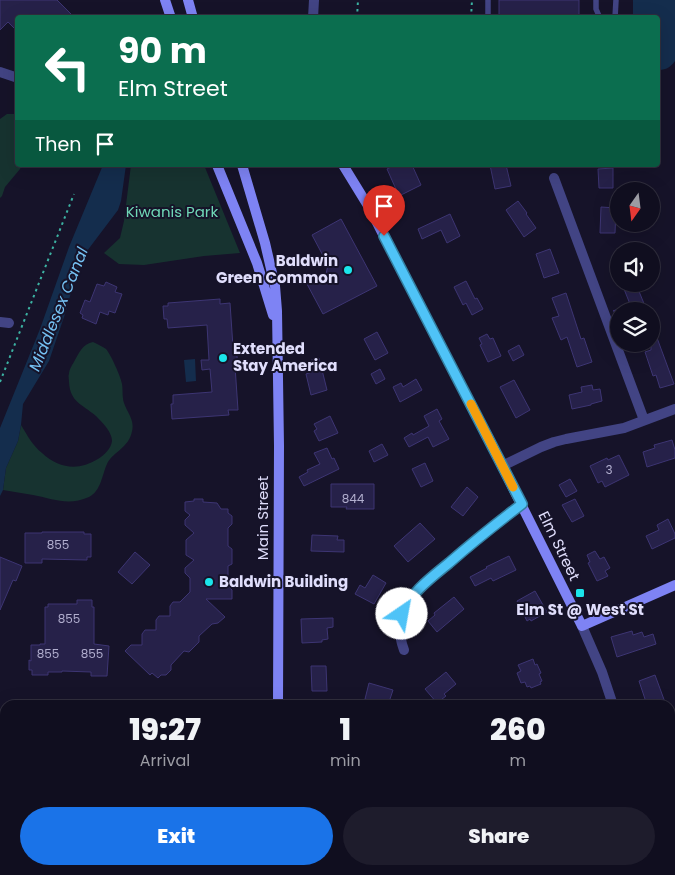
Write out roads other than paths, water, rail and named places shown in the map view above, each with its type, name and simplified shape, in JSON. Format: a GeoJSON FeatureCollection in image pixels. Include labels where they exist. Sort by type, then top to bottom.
{"type":"FeatureCollection","features":[{"type":"Feature","properties":{"kind":"main road"},"geometry":{"type":"LineString","coordinates":[[165,0],[171,15]]}},
{"type":"Feature","properties":{"kind":"main road"},"geometry":{"type":"LineString","coordinates":[[188,0],[192,15]]}},
{"type":"Feature","properties":{"kind":"main road","name":"Main Street"},"geometry":{"type":"LineString","coordinates":[[218,167],[256,263],[276,331]]}},
{"type":"Feature","properties":{"kind":"main road","name":"Main Street"},"geometry":{"type":"LineString","coordinates":[[243,167],[272,268],[276,298],[279,428],[278,700]]}},
{"type":"Feature","properties":{"kind":"main road","name":"Elm Street"},"geometry":{"type":"LineString","coordinates":[[344,167],[370,209],[522,504],[582,626]]}},
{"type":"Feature","properties":{"kind":"main road"},"geometry":{"type":"LineString","coordinates":[[582,626],[675,585]]}},
{"type":"Feature","properties":{"kind":"street"},"geometry":{"type":"LineString","coordinates":[[312,15],[314,0]]}},
{"type":"Feature","properties":{"kind":"street"},"geometry":{"type":"LineString","coordinates":[[0,72],[15,77]]}},
{"type":"Feature","properties":{"kind":"street"},"geometry":{"type":"LineString","coordinates":[[554,178],[644,420]]}},
{"type":"Feature","properties":{"kind":"street"},"geometry":{"type":"LineString","coordinates":[[502,466],[542,446],[566,438],[616,430],[675,409]]}},
{"type":"Feature","properties":{"kind":"street"},"geometry":{"type":"LineString","coordinates":[[404,650],[400,639],[400,624],[404,607],[412,597],[460,553],[522,504]]}},
{"type":"Feature","properties":{"kind":"street","name":"Elm Street"},"geometry":{"type":"LineString","coordinates":[[582,626],[602,672],[611,700]]}},
{"type":"Feature","properties":{"kind":"lane"},"geometry":{"type":"LineString","coordinates":[[488,0],[488,15]]}},
{"type":"Feature","properties":{"kind":"lane"},"geometry":{"type":"LineString","coordinates":[[596,0],[596,9],[599,15]]}},
{"type":"Feature","properties":{"kind":"lane"},"geometry":{"type":"LineString","coordinates":[[615,15],[616,0]]}},
{"type":"Feature","properties":{"kind":"water"},"geometry":{"type":"Polygon","coordinates":[[[633,0],[675,0],[675,61],[667,68],[660,70],[660,15],[633,15],[633,0]]]}},
{"type":"Feature","properties":{"kind":"water","name":"Middlesex Canal"},"geometry":{"type":"Polygon","coordinates":[[[102,167],[126,167],[118,210],[87,251],[77,271],[49,361],[23,404],[18,441],[6,468],[3,490],[0,496],[0,428],[40,329],[69,247],[102,167]]]}},
{"type":"Feature","properties":{"kind":"water"},"geometry":{"type":"Polygon","coordinates":[[[195,359],[196,381],[186,382],[184,360],[195,359]]]}},
{"type":"Feature","properties":{"kind":"place","name":"Baldwin Green Common"},"geometry":{"type":"Point","coordinates":[348,270]}},
{"type":"Feature","properties":{"kind":"place","name":"Extended Stay America"},"geometry":{"type":"Point","coordinates":[223,358]}},
{"type":"Feature","properties":{"kind":"place","name":"Baldwin Building"},"geometry":{"type":"Point","coordinates":[209,582]}},
{"type":"Feature","properties":{"kind":"place","name":"Elm St @ West St"},"geometry":{"type":"Point","coordinates":[580,593]}},
{"type":"Feature","properties":{"kind":"park label","name":"Kiwanis Park"},"geometry":{"type":"Point","coordinates":[172,212]}}]}
